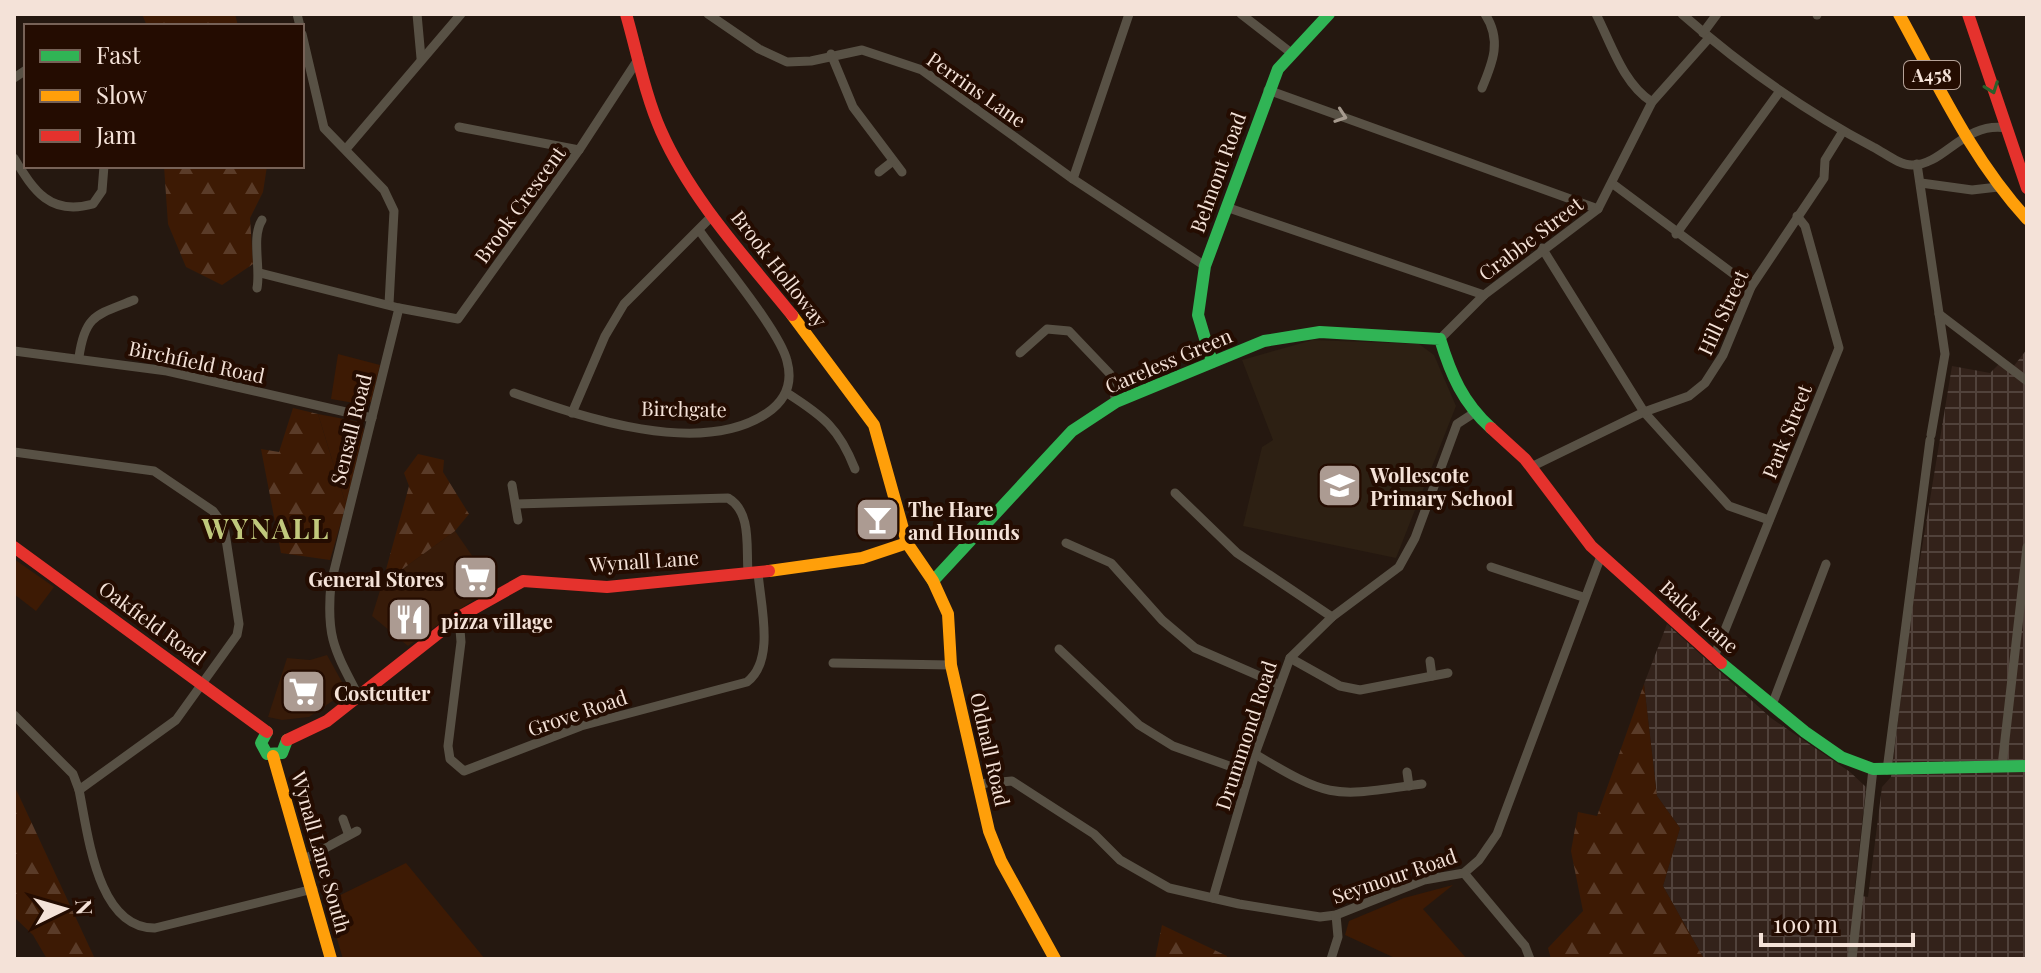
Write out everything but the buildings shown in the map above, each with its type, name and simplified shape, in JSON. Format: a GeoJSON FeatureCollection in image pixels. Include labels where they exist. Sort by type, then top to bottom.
{"type":"FeatureCollection","features":[{"type":"Feature","properties":{"kind":"main road","name":"Brook Holloway"},"geometry":{"type":"LineString","coordinates":[[626,14],[660,129],[713,215],[857,398],[874,425],[907,543]]}},
{"type":"Feature","properties":{"kind":"main road","name":"Belmont Road"},"geometry":{"type":"LineString","coordinates":[[1212,362],[1196,316],[1196,295],[1205,266],[1268,90],[1290,52],[1329,14]]}},
{"type":"Feature","properties":{"kind":"main road","name":"A458"},"geometry":{"type":"LineString","coordinates":[[1899,14],[1966,136],[1998,187],[2027,219]]}},
{"type":"Feature","properties":{"kind":"main road","name":"A458"},"geometry":{"type":"LineString","coordinates":[[1968,14],[2026,186]]}},
{"type":"Feature","properties":{"kind":"main road"},"geometry":{"type":"LineString","coordinates":[[1998,187],[2026,186]]}},
{"type":"Feature","properties":{"kind":"main road","name":"Careless Green"},"geometry":{"type":"LineString","coordinates":[[933,581],[1072,431],[1116,402],[1264,341],[1320,332],[1440,339]]}},
{"type":"Feature","properties":{"kind":"main road","name":"Balds Lane"},"geometry":{"type":"LineString","coordinates":[[1440,339],[1451,375],[1474,413],[1531,467],[1601,556],[1714,657],[1841,757],[1873,769],[1887,770],[2027,766]]}},
{"type":"Feature","properties":{"kind":"main road","name":"Wynall Lane"},"geometry":{"type":"LineString","coordinates":[[287,740],[321,725],[459,617],[523,581],[607,587],[862,558],[907,543]]}},
{"type":"Feature","properties":{"kind":"main road","name":"Oldnall Road"},"geometry":{"type":"LineString","coordinates":[[907,543],[933,581],[948,614],[951,665],[989,831],[1001,861],[1055,959]]}},
{"type":"Feature","properties":{"kind":"main road","name":"Oakfield Road"},"geometry":{"type":"LineString","coordinates":[[14,547],[267,732]]}},
{"type":"Feature","properties":{"kind":"main road"},"geometry":{"type":"LineString","coordinates":[[279,730],[287,740],[286,749],[273,756],[263,749],[261,743],[267,732],[279,730]]}},
{"type":"Feature","properties":{"kind":"main road","name":"Wynall Lane South"},"geometry":{"type":"LineString","coordinates":[[273,756],[331,959]]}},
{"type":"Feature","properties":{"kind":"street"},"geometry":{"type":"LineString","coordinates":[[417,14],[421,59]]}},
{"type":"Feature","properties":{"kind":"street"},"geometry":{"type":"LineString","coordinates":[[346,149],[461,14]]}},
{"type":"Feature","properties":{"kind":"street","name":"Perrins Lane"},"geometry":{"type":"LineString","coordinates":[[708,14],[759,49],[787,62],[811,61],[831,54],[862,50],[922,70],[1073,179],[1205,266]]}},
{"type":"Feature","properties":{"kind":"street"},"geometry":{"type":"LineString","coordinates":[[1073,179],[1129,14]]}},
{"type":"Feature","properties":{"kind":"street"},"geometry":{"type":"LineString","coordinates":[[1241,14],[1290,52]]}},
{"type":"Feature","properties":{"kind":"street"},"geometry":{"type":"LineString","coordinates":[[1482,88],[1495,54],[1496,37],[1485,14]]}},
{"type":"Feature","properties":{"kind":"street"},"geometry":{"type":"LineString","coordinates":[[1596,14],[1631,82],[1652,102]]}},
{"type":"Feature","properties":{"kind":"street"},"geometry":{"type":"LineString","coordinates":[[1682,14],[1780,91],[1843,131],[1903,163],[1917,164],[1986,127],[2007,128]]}},
{"type":"Feature","properties":{"kind":"street","name":"Crabbe Street"},"geometry":{"type":"LineString","coordinates":[[1440,339],[1484,295],[1542,248],[1598,209],[1652,102],[1706,35],[1717,14]]}},
{"type":"Feature","properties":{"kind":"street","name":"Sensall Road"},"geometry":{"type":"LineString","coordinates":[[304,43],[324,128],[384,190],[394,211],[394,306],[372,418],[331,583],[328,613],[331,643],[358,695]]}},
{"type":"Feature","properties":{"kind":"street"},"geometry":{"type":"LineString","coordinates":[[831,54],[853,107],[902,172]]}},
{"type":"Feature","properties":{"kind":"street","name":"Brook Crescent"},"geometry":{"type":"LineString","coordinates":[[394,306],[458,319],[579,150],[639,58]]}},
{"type":"Feature","properties":{"kind":"street"},"geometry":{"type":"LineString","coordinates":[[1268,90],[1598,209]]}},
{"type":"Feature","properties":{"kind":"street"},"geometry":{"type":"LineString","coordinates":[[1676,234],[1780,91]]}},
{"type":"Feature","properties":{"kind":"street"},"geometry":{"type":"LineString","coordinates":[[459,127],[472,124],[579,150]]}},
{"type":"Feature","properties":{"kind":"street","name":"Hill Street"},"geometry":{"type":"LineString","coordinates":[[1531,467],[1644,412],[1689,396],[1705,383],[1723,355],[1751,287],[1824,178],[1825,160],[1843,131]]}},
{"type":"Feature","properties":{"kind":"street"},"geometry":{"type":"LineString","coordinates":[[14,158],[39,196],[53,203],[93,204],[102,191],[104,168]]}},
{"type":"Feature","properties":{"kind":"street"},"geometry":{"type":"LineString","coordinates":[[879,172],[893,161]]}},
{"type":"Feature","properties":{"kind":"street"},"geometry":{"type":"LineString","coordinates":[[1887,770],[1931,437],[1945,362],[1925,239],[1917,164]]}},
{"type":"Feature","properties":{"kind":"street"},"geometry":{"type":"LineString","coordinates":[[1921,183],[1972,190],[1998,187]]}},
{"type":"Feature","properties":{"kind":"street"},"geometry":{"type":"LineString","coordinates":[[1613,184],[1751,287]]}},
{"type":"Feature","properties":{"kind":"street"},"geometry":{"type":"LineString","coordinates":[[1226,207],[1484,295]]}},
{"type":"Feature","properties":{"kind":"street"},"geometry":{"type":"LineString","coordinates":[[572,413],[605,336],[624,304],[713,215]]}},
{"type":"Feature","properties":{"kind":"street","name":"Park Street"},"geometry":{"type":"LineString","coordinates":[[1714,657],[1839,348],[1805,226],[1797,216]]}},
{"type":"Feature","properties":{"kind":"street"},"geometry":{"type":"LineString","coordinates":[[257,288],[260,273],[257,227],[262,220]]}},
{"type":"Feature","properties":{"kind":"street"},"geometry":{"type":"LineString","coordinates":[[699,230],[783,347],[789,379],[787,393],[827,419],[844,443],[855,469]]}},
{"type":"Feature","properties":{"kind":"street"},"geometry":{"type":"LineString","coordinates":[[1542,248],[1644,412],[1729,506],[1769,520]]}},
{"type":"Feature","properties":{"kind":"street"},"geometry":{"type":"LineString","coordinates":[[260,273],[394,306]]}},
{"type":"Feature","properties":{"kind":"street"},"geometry":{"type":"LineString","coordinates":[[79,357],[87,323],[93,317],[134,300]]}},
{"type":"Feature","properties":{"kind":"street"},"geometry":{"type":"LineString","coordinates":[[1939,314],[2027,381]]}},
{"type":"Feature","properties":{"kind":"street"},"geometry":{"type":"LineString","coordinates":[[1020,353],[1047,329],[1069,331],[1110,374],[1116,402]]}},
{"type":"Feature","properties":{"kind":"street","name":"Birchfield Road"},"geometry":{"type":"LineString","coordinates":[[14,351],[79,357],[167,371],[372,418]]}},
{"type":"Feature","properties":{"kind":"street","name":"Birchgate"},"geometry":{"type":"LineString","coordinates":[[514,393],[603,422],[664,430],[713,431],[754,422],[776,406],[787,393]]}},
{"type":"Feature","properties":{"kind":"street","name":"Drummond Road"},"geometry":{"type":"LineString","coordinates":[[1213,898],[1255,754],[1290,658],[1332,617],[1399,567],[1415,538],[1457,424],[1474,413]]}},
{"type":"Feature","properties":{"kind":"street"},"geometry":{"type":"LineString","coordinates":[[14,452],[154,471],[220,517],[239,624],[237,635],[176,720],[79,790]]}},
{"type":"Feature","properties":{"kind":"street"},"geometry":{"type":"LineString","coordinates":[[512,485],[518,520]]}},
{"type":"Feature","properties":{"kind":"street"},"geometry":{"type":"LineString","coordinates":[[1183,502],[1190,492]]}},
{"type":"Feature","properties":{"kind":"street"},"geometry":{"type":"LineString","coordinates":[[1175,493],[1237,553],[1332,617]]}},
{"type":"Feature","properties":{"kind":"street"},"geometry":{"type":"LineString","coordinates":[[516,504],[728,498],[738,504],[745,519],[753,572]]}},
{"type":"Feature","properties":{"kind":"street"},"geometry":{"type":"LineString","coordinates":[[1076,548],[1080,537]]}},
{"type":"Feature","properties":{"kind":"street"},"geometry":{"type":"LineString","coordinates":[[1066,543],[1111,563],[1162,620],[1195,648],[1278,684]]}},
{"type":"Feature","properties":{"kind":"street"},"geometry":{"type":"LineString","coordinates":[[2002,766],[2027,547]]}},
{"type":"Feature","properties":{"kind":"street","name":"Seymour Road"},"geometry":{"type":"LineString","coordinates":[[978,784],[1012,781],[1094,834],[1120,860],[1169,888],[1213,898],[1320,917],[1336,915],[1424,880],[1464,873],[1479,860],[1497,834],[1583,597],[1601,556]]}},
{"type":"Feature","properties":{"kind":"street"},"geometry":{"type":"LineString","coordinates":[[1772,705],[1826,564]]}},
{"type":"Feature","properties":{"kind":"street"},"geometry":{"type":"LineString","coordinates":[[1491,567],[1583,597]]}},
{"type":"Feature","properties":{"kind":"street","name":"Grove Road"},"geometry":{"type":"LineString","coordinates":[[459,617],[461,642],[448,746],[450,759],[464,771],[581,726],[747,682],[762,662],[753,572]]}},
{"type":"Feature","properties":{"kind":"street"},"geometry":{"type":"LineString","coordinates":[[1059,649],[1063,661],[1139,725],[1173,746],[1249,773]]}},
{"type":"Feature","properties":{"kind":"street"},"geometry":{"type":"LineString","coordinates":[[1290,658],[1350,689],[1402,684],[1448,673]]}},
{"type":"Feature","properties":{"kind":"street"},"geometry":{"type":"LineString","coordinates":[[1430,661],[1432,676]]}},
{"type":"Feature","properties":{"kind":"street"},"geometry":{"type":"LineString","coordinates":[[840,666],[951,665]]}},
{"type":"Feature","properties":{"kind":"street"},"geometry":{"type":"LineString","coordinates":[[14,715],[73,774],[110,904],[143,928],[168,927],[313,889]]}},
{"type":"Feature","properties":{"kind":"street"},"geometry":{"type":"LineString","coordinates":[[1255,754],[1301,782],[1326,791],[1355,794],[1422,784]]}},
{"type":"Feature","properties":{"kind":"street"},"geometry":{"type":"LineString","coordinates":[[1852,959],[1873,769]]}},
{"type":"Feature","properties":{"kind":"street"},"geometry":{"type":"LineString","coordinates":[[1407,772],[1409,786]]}},
{"type":"Feature","properties":{"kind":"street"},"geometry":{"type":"LineString","coordinates":[[303,860],[353,832],[343,819]]}},
{"type":"Feature","properties":{"kind":"street"},"geometry":{"type":"LineString","coordinates":[[1464,873],[1525,946],[1530,959]]}},
{"type":"Feature","properties":{"kind":"street"},"geometry":{"type":"LineString","coordinates":[[1331,959],[1338,937],[1336,915]]}},
{"type":"Feature","properties":{"kind":"shaded area","name":"Wollescote Primary School"},"geometry":{"type":"Polygon","coordinates":[[[1313,340],[1419,344],[1434,355],[1456,406],[1396,558],[1243,526],[1262,447],[1273,440],[1242,360],[1313,340]]]}},
{"type":"Feature","properties":{"kind":"shaded area"},"geometry":{"type":"Polygon","coordinates":[[[2027,349],[2027,959],[1704,959],[1663,886],[1680,828],[1657,796],[1644,684],[1667,624],[1771,718],[1850,772],[1866,787],[1854,895],[1868,897],[1882,787],[1891,777],[1913,602],[1952,366],[1990,373],[2000,363],[2010,371],[2027,349]]]}},
{"type":"Feature","properties":{"kind":"shaded area"},"geometry":{"type":"Polygon","coordinates":[[[455,531],[493,586],[408,646],[372,616],[382,584],[455,531]]]}},
{"type":"Feature","properties":{"kind":"shaded area"},"geometry":{"type":"Polygon","coordinates":[[[327,655],[347,691],[309,717],[282,720],[268,717],[287,658],[310,660],[327,655]]]}},
{"type":"Feature","properties":{"kind":"green space"},"geometry":{"type":"Polygon","coordinates":[[[142,14],[235,14],[238,24],[146,24],[142,14]]]}},
{"type":"Feature","properties":{"kind":"green space"},"geometry":{"type":"Polygon","coordinates":[[[164,168],[267,168],[263,192],[250,218],[253,264],[222,285],[186,267],[168,224],[164,168]]]}},
{"type":"Feature","properties":{"kind":"green space"},"geometry":{"type":"Polygon","coordinates":[[[338,354],[380,365],[371,402],[366,405],[331,399],[338,354]]]}},
{"type":"Feature","properties":{"kind":"green space"},"geometry":{"type":"Polygon","coordinates":[[[293,408],[318,414],[346,505],[330,560],[281,553],[261,449],[279,452],[293,408]]]}},
{"type":"Feature","properties":{"kind":"green space"},"geometry":{"type":"Polygon","coordinates":[[[318,414],[360,422],[364,429],[346,505],[318,414]]]}},
{"type":"Feature","properties":{"kind":"green space"},"geometry":{"type":"Polygon","coordinates":[[[418,454],[444,460],[443,472],[469,514],[455,531],[382,584],[409,486],[404,473],[418,454]]]}},
{"type":"Feature","properties":{"kind":"green space"},"geometry":{"type":"Polygon","coordinates":[[[14,559],[54,587],[36,611],[14,594],[14,559]]]}},
{"type":"Feature","properties":{"kind":"green space"},"geometry":{"type":"Polygon","coordinates":[[[1644,684],[1657,796],[1680,828],[1663,886],[1704,959],[1551,959],[1548,948],[1583,911],[1571,851],[1578,812],[1597,816],[1644,684]]]}},
{"type":"Feature","properties":{"kind":"green space"},"geometry":{"type":"Polygon","coordinates":[[[14,785],[95,959],[47,959],[33,935],[14,917],[14,785]]]}},
{"type":"Feature","properties":{"kind":"green space"},"geometry":{"type":"Polygon","coordinates":[[[406,863],[485,959],[343,959],[326,902],[406,863]]]}},
{"type":"Feature","properties":{"kind":"green space"},"geometry":{"type":"Polygon","coordinates":[[[1453,885],[1423,909],[1467,959],[1397,959],[1345,935],[1349,921],[1404,898],[1453,885]]]}},
{"type":"Feature","properties":{"kind":"green space"},"geometry":{"type":"Polygon","coordinates":[[[1162,925],[1227,956],[1226,959],[1155,959],[1162,925]]]}},
{"type":"Feature","properties":{"kind":"traffic: fast"},"geometry":{"type":"LineString","coordinates":[[1212,362],[1198,315],[1205,266],[1278,69],[1329,14]]}},
{"type":"Feature","properties":{"kind":"traffic: fast"},"geometry":{"type":"LineString","coordinates":[[933,581],[1072,431],[1116,402],[1264,341],[1320,332],[1440,339],[1459,388],[1491,428]]}},
{"type":"Feature","properties":{"kind":"traffic: fast"},"geometry":{"type":"LineString","coordinates":[[1721,663],[1805,732],[1841,757],[1873,769],[2027,766]]}},
{"type":"Feature","properties":{"kind":"traffic: fast"},"geometry":{"type":"LineString","coordinates":[[267,732],[261,743],[267,754],[282,753],[287,740]]}},
{"type":"Feature","properties":{"kind":"traffic: slow"},"geometry":{"type":"LineString","coordinates":[[1899,14],[1989,172],[2027,219]]}},
{"type":"Feature","properties":{"kind":"traffic: slow"},"geometry":{"type":"LineString","coordinates":[[792,315],[874,425],[907,543],[933,581],[948,614],[951,665],[989,831],[1001,861],[1055,959]]}},
{"type":"Feature","properties":{"kind":"traffic: slow"},"geometry":{"type":"LineString","coordinates":[[769,571],[862,558],[907,543]]}},
{"type":"Feature","properties":{"kind":"traffic: slow"},"geometry":{"type":"LineString","coordinates":[[273,756],[331,959]]}},
{"type":"Feature","properties":{"kind":"traffic: jam"},"geometry":{"type":"LineString","coordinates":[[626,14],[650,103],[673,156],[720,227],[792,315]]}},
{"type":"Feature","properties":{"kind":"traffic: jam"},"geometry":{"type":"LineString","coordinates":[[1968,14],[2027,188]]}},
{"type":"Feature","properties":{"kind":"traffic: jam"},"geometry":{"type":"LineString","coordinates":[[1491,428],[1525,459],[1591,546],[1721,663]]}},
{"type":"Feature","properties":{"kind":"traffic: jam"},"geometry":{"type":"LineString","coordinates":[[14,547],[267,732]]}},
{"type":"Feature","properties":{"kind":"traffic: jam"},"geometry":{"type":"LineString","coordinates":[[287,740],[327,721],[459,617],[523,581],[607,587],[769,571]]}},
{"type":"Feature","properties":{"kind":"place","name":"Wollescote Primary School"},"geometry":{"type":"Point","coordinates":[1339,486]}},
{"type":"Feature","properties":{"kind":"place","name":"The Hare and Hounds"},"geometry":{"type":"Point","coordinates":[877,520]}},
{"type":"Feature","properties":{"kind":"place","name":"General Stores"},"geometry":{"type":"Point","coordinates":[475,578]}},
{"type":"Feature","properties":{"kind":"place","name":"pizza village"},"geometry":{"type":"Point","coordinates":[410,620]}},
{"type":"Feature","properties":{"kind":"place","name":"Costcutter"},"geometry":{"type":"Point","coordinates":[303,692]}},
{"type":"Feature","properties":{"kind":"district","name":"WYNALL"},"geometry":{"type":"Point","coordinates":[266,527]}}]}
